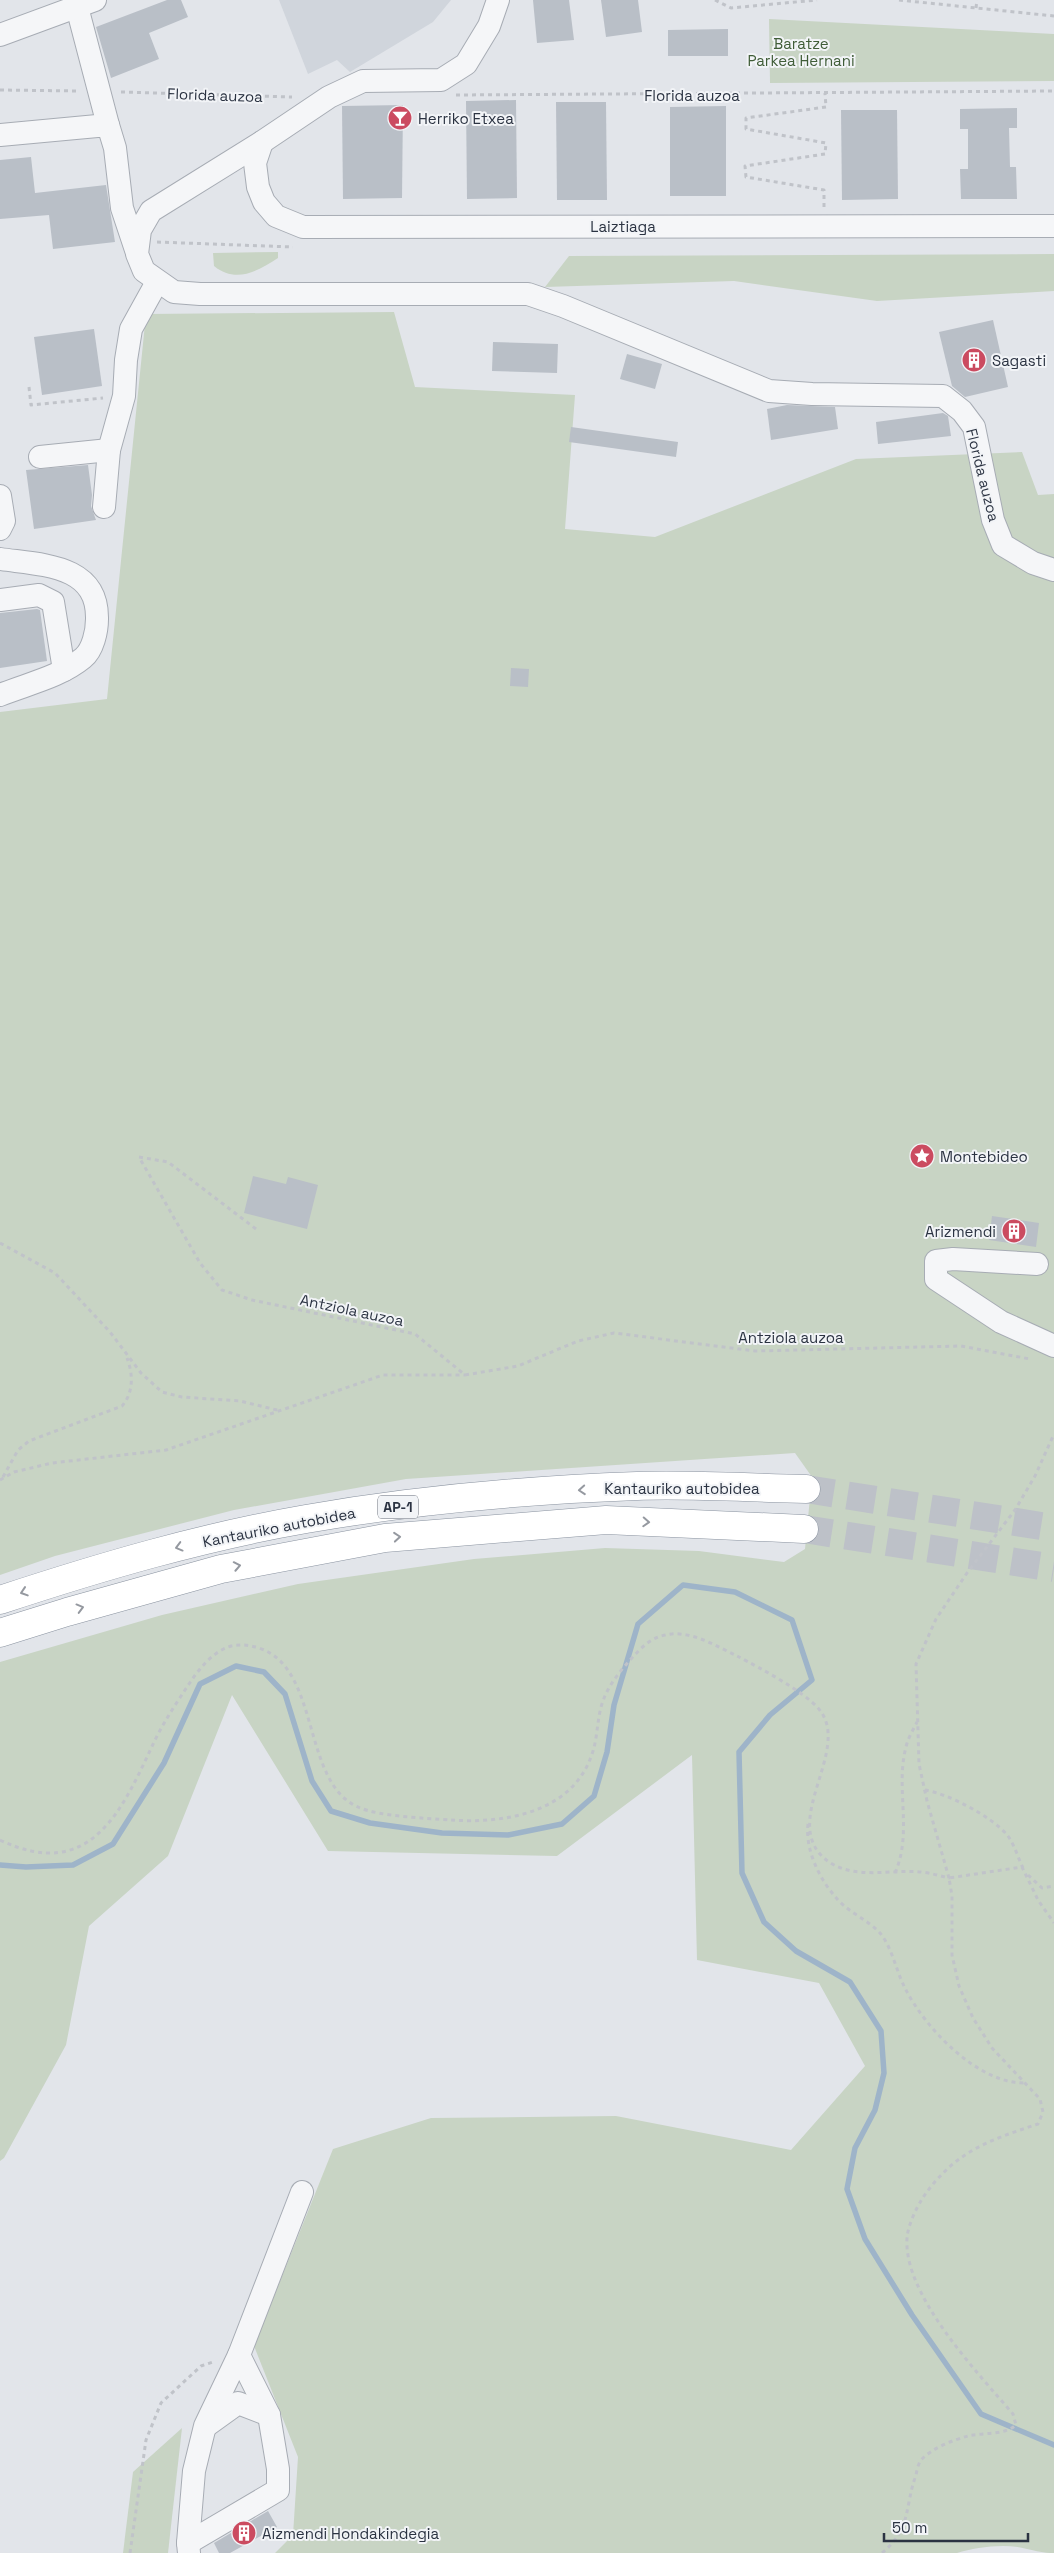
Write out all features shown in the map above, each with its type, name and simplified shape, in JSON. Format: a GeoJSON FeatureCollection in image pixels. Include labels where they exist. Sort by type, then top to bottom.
{"type":"FeatureCollection","features":[{"type":"Feature","properties":{"kind":"highway","name":"Kantauriko autobidea"},"geometry":{"type":"LineString","coordinates":[[0,1600],[81,1573],[191,1544],[306,1519],[484,1496],[639,1486],[806,1489]]}},
{"type":"Feature","properties":{"kind":"highway","name":"Kantauriko autobidea"},"geometry":{"type":"LineString","coordinates":[[0,1633],[67,1612],[221,1569],[385,1538],[606,1520],[804,1529]]}},
{"type":"Feature","properties":{"kind":"street"},"geometry":{"type":"LineString","coordinates":[[137,254],[140,230],[151,211],[262,142],[329,97],[363,81],[442,80],[466,64],[490,26],[498,0]]}},
{"type":"Feature","properties":{"kind":"street"},"geometry":{"type":"LineString","coordinates":[[0,35],[86,3],[101,92],[115,148],[122,208],[144,270],[157,282],[131,329],[124,396],[109,450],[104,507]]}},
{"type":"Feature","properties":{"kind":"street"},"geometry":{"type":"LineString","coordinates":[[0,135],[108,125]]}},
{"type":"Feature","properties":{"kind":"street","name":"Laiztiaga"},"geometry":{"type":"LineString","coordinates":[[262,142],[255,164],[258,187],[264,202],[276,216],[303,227],[1054,226]]}},
{"type":"Feature","properties":{"kind":"street","name":"Florida auzoa"},"geometry":{"type":"LineString","coordinates":[[157,282],[174,292],[200,294],[528,294],[563,306],[769,391],[812,394],[943,396],[962,411],[974,427],[992,520],[1003,545],[1033,563],[1054,570]]}},
{"type":"Feature","properties":{"kind":"street"},"geometry":{"type":"LineString","coordinates":[[40,457],[109,450]]}},
{"type":"Feature","properties":{"kind":"street"},"geometry":{"type":"LineString","coordinates":[[0,496],[4,521],[0,529]]}},
{"type":"Feature","properties":{"kind":"street"},"geometry":{"type":"LineString","coordinates":[[0,559],[48,566],[73,574],[89,587],[97,605],[97,631],[85,656],[64,670],[0,695]]}},
{"type":"Feature","properties":{"kind":"street"},"geometry":{"type":"LineString","coordinates":[[0,600],[39,595],[53,602],[64,670]]}},
{"type":"Feature","properties":{"kind":"street"},"geometry":{"type":"LineString","coordinates":[[1037,1264],[953,1259],[936,1261],[936,1279],[1046,1353]]}},
{"type":"Feature","properties":{"kind":"street"},"geometry":{"type":"LineString","coordinates":[[188,2548],[194,2471],[205,2426],[239,2355],[302,2192]]}},
{"type":"Feature","properties":{"kind":"street"},"geometry":{"type":"LineString","coordinates":[[188,2548],[278,2490],[278,2469],[269,2415],[239,2355]]}},
{"type":"Feature","properties":{"kind":"street"},"geometry":{"type":"LineString","coordinates":[[205,2426],[238,2403],[269,2415]]}},
{"type":"Feature","properties":{"kind":"path"},"geometry":{"type":"LineString","coordinates":[[715,0],[731,8],[817,0]]}},
{"type":"Feature","properties":{"kind":"path"},"geometry":{"type":"LineString","coordinates":[[899,0],[1054,16]]}},
{"type":"Feature","properties":{"kind":"path"},"geometry":{"type":"LineString","coordinates":[[976,8],[977,0]]}},
{"type":"Feature","properties":{"kind":"path","name":"Florida auzoa"},"geometry":{"type":"LineString","coordinates":[[0,90],[293,97]]}},
{"type":"Feature","properties":{"kind":"path","name":"Florida auzoa"},"geometry":{"type":"LineString","coordinates":[[449,95],[1054,91]]}},
{"type":"Feature","properties":{"kind":"path"},"geometry":{"type":"LineString","coordinates":[[815,207],[825,206],[824,190],[746,177],[745,166],[825,154],[826,143],[746,129],[746,118],[826,107],[825,93]]}},
{"type":"Feature","properties":{"kind":"path"},"geometry":{"type":"LineString","coordinates":[[29,387],[31,405],[124,396]]}},
{"type":"Feature","properties":{"kind":"path","name":"Antziola auzoa"},"geometry":{"type":"LineString","coordinates":[[256,1229],[168,1162],[139,1157],[200,1263],[222,1290],[252,1300],[415,1334],[465,1375],[518,1366],[578,1341],[614,1333],[755,1351],[961,1346],[1046,1353]]}},
{"type":"Feature","properties":{"kind":"path"},"geometry":{"type":"LineString","coordinates":[[0,1243],[54,1274],[110,1332],[127,1357],[162,1392],[182,1397],[240,1401],[281,1412]]}},
{"type":"Feature","properties":{"kind":"path"},"geometry":{"type":"LineString","coordinates":[[1,1480],[18,1450],[29,1441],[122,1406],[130,1392],[130,1367],[127,1357]]}},
{"type":"Feature","properties":{"kind":"path"},"geometry":{"type":"LineString","coordinates":[[1,1480],[14,1472],[52,1463],[166,1450],[281,1412],[383,1375],[465,1375]]}},
{"type":"Feature","properties":{"kind":"path"},"geometry":{"type":"LineString","coordinates":[[882,2553],[893,2544],[904,2528],[920,2461],[942,2445],[969,2436],[1008,2431],[1016,2425],[1013,2414],[965,2358],[924,2296],[911,2266],[907,2238],[917,2208],[933,2181],[967,2154],[1006,2135],[1038,2124],[1044,2112],[1040,2099],[992,2048],[973,2018],[959,1986],[952,1955],[952,1896],[950,1878],[919,1764],[916,1664],[936,1619],[967,1573],[1015,1510],[1035,1476],[1054,1434]]}},
{"type":"Feature","properties":{"kind":"path"},"geometry":{"type":"LineString","coordinates":[[0,1840],[22,1848],[56,1852],[72,1850],[97,1835],[132,1790],[159,1733],[197,1672],[220,1650],[245,1645],[271,1653],[291,1675],[326,1770],[344,1798],[356,1806],[367,1810],[422,1818],[466,1821],[519,1817],[552,1804],[581,1776],[593,1753],[603,1699],[623,1668],[643,1645],[664,1635],[682,1634],[710,1643],[746,1661],[798,1692],[819,1709],[825,1722],[827,1735],[825,1754],[809,1819],[807,1837],[814,1863],[838,1900],[880,1933],[905,1988],[919,2013],[930,2027],[975,2066],[1011,2083],[1025,2083]]}},
{"type":"Feature","properties":{"kind":"path"},"geometry":{"type":"LineString","coordinates":[[895,1873],[905,1823],[903,1761],[906,1745],[918,1720]]}},
{"type":"Feature","properties":{"kind":"path"},"geometry":{"type":"LineString","coordinates":[[925,1790],[948,1796],[998,1826],[1008,1837],[1038,1900],[1054,1923]]}},
{"type":"Feature","properties":{"kind":"path"},"geometry":{"type":"LineString","coordinates":[[809,1819],[812,1844],[829,1862],[846,1870],[895,1873],[922,1872],[950,1878],[1022,1866]]}},
{"type":"Feature","properties":{"kind":"path"},"geometry":{"type":"LineString","coordinates":[[1022,1866],[1030,1878],[1042,1888],[1054,1886]]}},
{"type":"Feature","properties":{"kind":"path"},"geometry":{"type":"LineString","coordinates":[[130,2553],[146,2440],[161,2403],[201,2366],[239,2355]]}},
{"type":"Feature","properties":{"kind":"shaded area"},"geometry":{"type":"Polygon","coordinates":[[[279,0],[451,0],[433,22],[350,72],[337,60],[308,74],[279,0]]]}},
{"type":"Feature","properties":{"kind":"green space","name":"Baratze Parkea Hernani"},"geometry":{"type":"Polygon","coordinates":[[[769,19],[1054,34],[1054,81],[770,83],[769,19]]]}},
{"type":"Feature","properties":{"kind":"green space"},"geometry":{"type":"Polygon","coordinates":[[[278,252],[278,258],[247,274],[230,274],[214,266],[213,253],[278,252]]]}},
{"type":"Feature","properties":{"kind":"green space"},"geometry":{"type":"Polygon","coordinates":[[[1054,254],[1054,291],[877,301],[734,281],[545,287],[569,256],[1054,254]]]}},
{"type":"Feature","properties":{"kind":"green space"},"geometry":{"type":"Polygon","coordinates":[[[394,312],[415,387],[575,395],[565,529],[655,537],[856,459],[1022,452],[1038,495],[1054,494],[1054,2553],[1001,2546],[957,2553],[275,2553],[293,2535],[298,2457],[254,2346],[333,2149],[431,2118],[616,2116],[791,2150],[865,2066],[819,1983],[697,1960],[692,1755],[557,1856],[328,1851],[232,1695],[168,1856],[89,1926],[66,2045],[4,2158],[0,2161],[0,1662],[162,1615],[298,1584],[474,1559],[605,1548],[699,1551],[784,1562],[805,1549],[812,1477],[795,1453],[406,1479],[234,1510],[55,1556],[0,1575],[0,712],[107,699],[146,314],[394,312]]]}},
{"type":"Feature","properties":{"kind":"green space"},"geometry":{"type":"Polygon","coordinates":[[[182,2428],[168,2553],[123,2553],[133,2472],[182,2428]]]}},
{"type":"Feature","properties":{"kind":"building"},"geometry":{"type":"Polygon","coordinates":[[[167,0],[181,0],[188,17],[149,33],[159,59],[111,78],[96,27],[167,0]]]}},
{"type":"Feature","properties":{"kind":"building"},"geometry":{"type":"Polygon","coordinates":[[[533,0],[569,0],[574,40],[537,43],[533,0]]]}},
{"type":"Feature","properties":{"kind":"building"},"geometry":{"type":"Polygon","coordinates":[[[601,0],[638,0],[642,32],[606,37],[601,0]]]}},
{"type":"Feature","properties":{"kind":"building"},"geometry":{"type":"Polygon","coordinates":[[[728,29],[728,56],[668,56],[668,30],[728,29]]]}},
{"type":"Feature","properties":{"kind":"building"},"geometry":{"type":"Polygon","coordinates":[[[516,100],[517,198],[467,199],[466,101],[516,100]]]}},
{"type":"Feature","properties":{"kind":"building"},"geometry":{"type":"Polygon","coordinates":[[[556,102],[606,102],[607,200],[557,200],[556,102]]]}},
{"type":"Feature","properties":{"kind":"building"},"geometry":{"type":"Polygon","coordinates":[[[403,105],[402,198],[343,199],[342,106],[403,105]]]}},
{"type":"Feature","properties":{"kind":"building"},"geometry":{"type":"Polygon","coordinates":[[[726,106],[726,196],[670,196],[670,107],[726,106]]]}},
{"type":"Feature","properties":{"kind":"building"},"geometry":{"type":"Polygon","coordinates":[[[1017,108],[1017,128],[1009,128],[1010,167],[1016,167],[1017,199],[961,199],[960,169],[968,169],[968,129],[960,129],[960,109],[1017,108]]]}},
{"type":"Feature","properties":{"kind":"building"},"geometry":{"type":"Polygon","coordinates":[[[841,110],[897,110],[898,199],[842,200],[841,110]]]}},
{"type":"Feature","properties":{"kind":"building"},"geometry":{"type":"Polygon","coordinates":[[[31,157],[35,193],[106,185],[115,242],[53,249],[49,215],[0,219],[0,160],[31,157]]]}},
{"type":"Feature","properties":{"kind":"building","name":"Sagasti"},"geometry":{"type":"Polygon","coordinates":[[[993,320],[1008,387],[965,397],[952,386],[939,332],[993,320]]]}},
{"type":"Feature","properties":{"kind":"building"},"geometry":{"type":"Polygon","coordinates":[[[94,329],[102,386],[42,395],[34,337],[94,329]]]}},
{"type":"Feature","properties":{"kind":"building"},"geometry":{"type":"Polygon","coordinates":[[[493,342],[558,344],[557,373],[492,371],[493,342]]]}},
{"type":"Feature","properties":{"kind":"building"},"geometry":{"type":"Polygon","coordinates":[[[627,354],[662,364],[655,389],[620,379],[627,354]]]}},
{"type":"Feature","properties":{"kind":"building"},"geometry":{"type":"Polygon","coordinates":[[[787,405],[835,407],[838,429],[771,440],[767,409],[787,405]]]}},
{"type":"Feature","properties":{"kind":"building"},"geometry":{"type":"Polygon","coordinates":[[[943,413],[948,416],[951,436],[878,444],[876,422],[943,413]]]}},
{"type":"Feature","properties":{"kind":"building"},"geometry":{"type":"Polygon","coordinates":[[[571,427],[678,442],[676,457],[569,442],[571,427]]]}},
{"type":"Feature","properties":{"kind":"building"},"geometry":{"type":"Polygon","coordinates":[[[88,465],[92,495],[91,506],[96,520],[34,529],[26,470],[88,465]]]}},
{"type":"Feature","properties":{"kind":"building"},"geometry":{"type":"Polygon","coordinates":[[[40,610],[47,661],[0,668],[0,613],[40,610]]]}},
{"type":"Feature","properties":{"kind":"building"},"geometry":{"type":"Polygon","coordinates":[[[511,668],[529,669],[528,687],[510,686],[511,668]]]}},
{"type":"Feature","properties":{"kind":"building"},"geometry":{"type":"Polygon","coordinates":[[[253,1176],[286,1184],[288,1177],[318,1185],[307,1229],[244,1213],[253,1176]]]}},
{"type":"Feature","properties":{"kind":"building","name":"Arizmendi"},"geometry":{"type":"Polygon","coordinates":[[[992,1216],[1039,1223],[1036,1247],[989,1240],[992,1216]]]}},
{"type":"Feature","properties":{"kind":"building","name":"Aizmendi Hondakindegia"},"geometry":{"type":"Polygon","coordinates":[[[268,2511],[277,2527],[230,2553],[219,2553],[214,2543],[268,2511]]]}},
{"type":"Feature","properties":{"kind":"waterway"},"geometry":{"type":"LineString","coordinates":[[0,1865],[26,1867],[73,1865],[113,1844],[164,1763],[200,1684],[236,1666],[264,1672],[285,1694],[312,1781],[331,1811],[370,1823],[442,1833],[508,1835],[562,1824],[594,1796],[607,1752],[614,1705],[638,1624],[683,1585],[735,1592],[792,1620],[812,1680],[770,1715],[739,1752],[742,1873],[764,1922],[796,1951],[850,1982],[881,2031],[884,2073],[875,2110],[855,2148],[847,2189],[865,2239],[912,2315],[981,2414],[1054,2445]]}},
{"type":"Feature","properties":{"kind":"tunnel"},"geometry":{"type":"LineString","coordinates":[[806,1489],[1054,1528]]}},
{"type":"Feature","properties":{"kind":"tunnel"},"geometry":{"type":"LineString","coordinates":[[804,1529],[1054,1568]]}},
{"type":"Feature","properties":{"kind":"place","name":"Herriko Etxea"},"geometry":{"type":"Point","coordinates":[400,118]}},
{"type":"Feature","properties":{"kind":"place","name":"Sagasti"},"geometry":{"type":"Point","coordinates":[974,360]}},
{"type":"Feature","properties":{"kind":"place","name":"Montebideo"},"geometry":{"type":"Point","coordinates":[922,1156]}},
{"type":"Feature","properties":{"kind":"place","name":"Arizmendi"},"geometry":{"type":"Point","coordinates":[1014,1231]}},
{"type":"Feature","properties":{"kind":"place","name":"Aizmendi Hondakindegia"},"geometry":{"type":"Point","coordinates":[244,2533]}}]}
